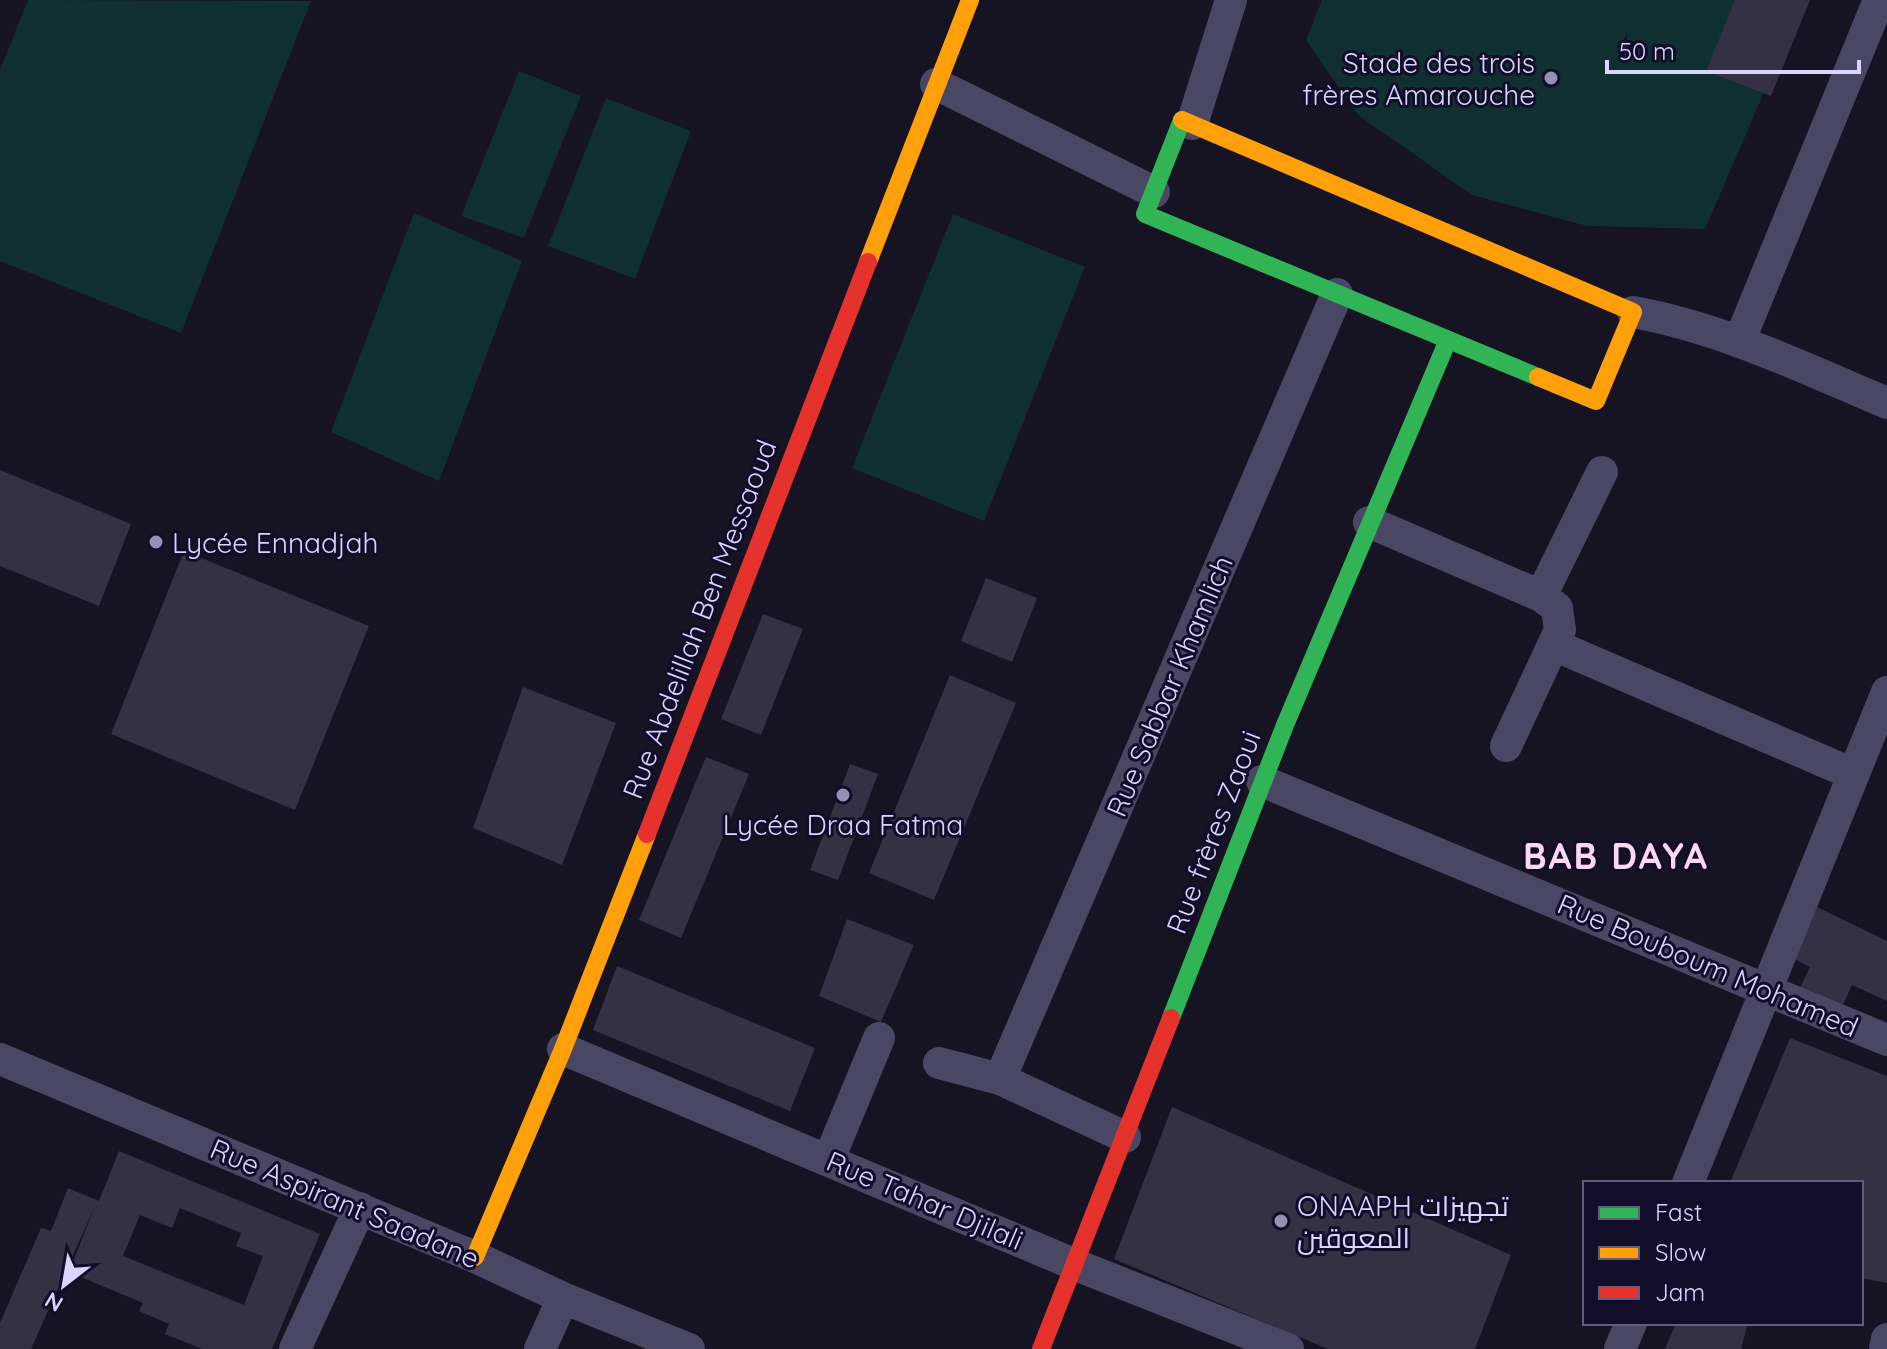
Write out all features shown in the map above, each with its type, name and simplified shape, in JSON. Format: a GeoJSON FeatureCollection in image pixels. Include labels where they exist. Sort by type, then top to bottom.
{"type":"FeatureCollection","features":[{"type":"Feature","properties":{"kind":"street","name":"Rue Abdelillah Ben Messaoud"},"geometry":{"type":"LineString","coordinates":[[475,1257],[563,1049],[970,0]]}},
{"type":"Feature","properties":{"kind":"street"},"geometry":{"type":"LineString","coordinates":[[1192,124],[1231,0]]}},
{"type":"Feature","properties":{"kind":"street"},"geometry":{"type":"LineString","coordinates":[[1739,342],[1879,0]]}},
{"type":"Feature","properties":{"kind":"street"},"geometry":{"type":"LineString","coordinates":[[936,84],[1154,192]]}},
{"type":"Feature","properties":{"kind":"street"},"geometry":{"type":"LineString","coordinates":[[1633,312],[1596,401],[1145,214],[1182,120],[1633,312],[1679,321],[1739,342],[1887,403]]}},
{"type":"Feature","properties":{"kind":"street","name":"Rue Sabbar Khamlich"},"geometry":{"type":"LineString","coordinates":[[1000,1079],[1337,294]]}},
{"type":"Feature","properties":{"kind":"street","name":"Rue frères Zaoui"},"geometry":{"type":"LineString","coordinates":[[1041,1349],[1262,781],[1448,340]]}},
{"type":"Feature","properties":{"kind":"street"},"geometry":{"type":"LineString","coordinates":[[1541,596],[1602,472]]}},
{"type":"Feature","properties":{"kind":"street"},"geometry":{"type":"LineString","coordinates":[[1369,522],[1541,596],[1557,608],[1561,617],[1560,630],[1506,746]]}},
{"type":"Feature","properties":{"kind":"street"},"geometry":{"type":"LineString","coordinates":[[1554,645],[1853,774]]}},
{"type":"Feature","properties":{"kind":"street"},"geometry":{"type":"LineString","coordinates":[[1689,1181],[1887,692]]}},
{"type":"Feature","properties":{"kind":"street","name":"Rue Bouboum Mohamed"},"geometry":{"type":"LineString","coordinates":[[1262,781],[1887,1040]]}},
{"type":"Feature","properties":{"kind":"street"},"geometry":{"type":"LineString","coordinates":[[829,1159],[879,1038]]}},
{"type":"Feature","properties":{"kind":"street","name":"Rue Tahar Djilali"},"geometry":{"type":"LineString","coordinates":[[563,1049],[1076,1265],[1288,1349]]}},
{"type":"Feature","properties":{"kind":"street","name":"Rue Aspirant Saadane"},"geometry":{"type":"LineString","coordinates":[[0,1059],[689,1349]]}},
{"type":"Feature","properties":{"kind":"street"},"geometry":{"type":"LineString","coordinates":[[939,1063],[1000,1079],[1125,1137]]}},
{"type":"Feature","properties":{"kind":"street"},"geometry":{"type":"LineString","coordinates":[[295,1349],[360,1208]]}},
{"type":"Feature","properties":{"kind":"street"},"geometry":{"type":"LineString","coordinates":[[540,1349],[563,1298]]}},
{"type":"Feature","properties":{"kind":"street"},"geometry":{"type":"LineString","coordinates":[[1620,1349],[1630,1325]]}},
{"type":"Feature","properties":{"kind":"street"},"geometry":{"type":"LineString","coordinates":[[1885,1349],[1887,1339]]}},
{"type":"Feature","properties":{"kind":"green space"},"geometry":{"type":"Polygon","coordinates":[[[28,0],[311,1],[181,333],[0,261],[0,70],[28,0]]]}},
{"type":"Feature","properties":{"kind":"green space","name":"Stade des trois frères Amarouche"},"geometry":{"type":"Polygon","coordinates":[[[1322,0],[1804,0],[1705,229],[1587,226],[1472,195],[1358,115],[1306,40],[1322,0]]]}},
{"type":"Feature","properties":{"kind":"green space"},"geometry":{"type":"Polygon","coordinates":[[[519,71],[581,96],[524,238],[461,216],[519,71]]]}},
{"type":"Feature","properties":{"kind":"green space"},"geometry":{"type":"Polygon","coordinates":[[[606,98],[691,131],[635,279],[548,246],[606,98]]]}},
{"type":"Feature","properties":{"kind":"green space"},"geometry":{"type":"Polygon","coordinates":[[[414,213],[522,261],[439,481],[331,432],[414,213]]]}},
{"type":"Feature","properties":{"kind":"green space"},"geometry":{"type":"Polygon","coordinates":[[[953,214],[1085,267],[984,521],[852,468],[953,214]]]}},
{"type":"Feature","properties":{"kind":"building"},"geometry":{"type":"Polygon","coordinates":[[[1735,0],[1810,0],[1771,96],[1706,71],[1735,0]]]}},
{"type":"Feature","properties":{"kind":"building"},"geometry":{"type":"Polygon","coordinates":[[[0,470],[131,524],[99,606],[0,566],[0,470]]]}},
{"type":"Feature","properties":{"kind":"building"},"geometry":{"type":"Polygon","coordinates":[[[184,551],[369,626],[295,810],[111,734],[184,551]]]}},
{"type":"Feature","properties":{"kind":"building"},"geometry":{"type":"Polygon","coordinates":[[[986,578],[1037,598],[1012,662],[961,641],[986,578]]]}},
{"type":"Feature","properties":{"kind":"building"},"geometry":{"type":"Polygon","coordinates":[[[763,614],[803,629],[761,735],[721,719],[763,614]]]}},
{"type":"Feature","properties":{"kind":"building"},"geometry":{"type":"Polygon","coordinates":[[[950,675],[1016,703],[934,900],[869,873],[950,675]]]}},
{"type":"Feature","properties":{"kind":"building"},"geometry":{"type":"Polygon","coordinates":[[[523,687],[616,723],[562,865],[473,828],[523,687]]]}},
{"type":"Feature","properties":{"kind":"building"},"geometry":{"type":"Polygon","coordinates":[[[706,757],[749,774],[681,938],[639,920],[706,757]]]}},
{"type":"Feature","properties":{"kind":"building"},"geometry":{"type":"Polygon","coordinates":[[[850,764],[878,774],[838,880],[810,870],[850,764]]]}},
{"type":"Feature","properties":{"kind":"building"},"geometry":{"type":"Polygon","coordinates":[[[1815,906],[1887,941],[1887,1001],[1852,985],[1842,1007],[1800,988],[1810,967],[1791,957],[1815,906]]]}},
{"type":"Feature","properties":{"kind":"building"},"geometry":{"type":"Polygon","coordinates":[[[847,919],[914,945],[881,1022],[819,996],[847,919]]]}},
{"type":"Feature","properties":{"kind":"building"},"geometry":{"type":"Polygon","coordinates":[[[617,966],[815,1048],[790,1111],[593,1030],[617,966]]]}},
{"type":"Feature","properties":{"kind":"building"},"geometry":{"type":"Polygon","coordinates":[[[1790,1038],[1887,1076],[1887,1283],[1863,1278],[1863,1181],[1731,1181],[1790,1038]]]}},
{"type":"Feature","properties":{"kind":"building","name":"ONAAPH تجهيزات المعوقين"},"geometry":{"type":"Polygon","coordinates":[[[1172,1107],[1511,1255],[1475,1349],[1328,1349],[1114,1259],[1172,1107]]]}},
{"type":"Feature","properties":{"kind":"building"},"geometry":{"type":"Polygon","coordinates":[[[119,1151],[320,1234],[272,1349],[202,1349],[165,1334],[169,1324],[139,1311],[143,1303],[69,1272],[96,1204],[31,1349],[0,1349],[0,1323],[41,1228],[51,1231],[68,1188],[99,1201],[119,1151]],[[180,1208],[172,1228],[140,1215],[123,1256],[244,1305],[263,1256],[236,1246],[241,1233],[180,1208]]]}},
{"type":"Feature","properties":{"kind":"building"},"geometry":{"type":"Polygon","coordinates":[[[1675,1325],[1747,1325],[1741,1349],[1665,1349],[1675,1325]]]}},
{"type":"Feature","properties":{"kind":"traffic: fast"},"geometry":{"type":"LineString","coordinates":[[1182,120],[1145,214],[1538,377]]}},
{"type":"Feature","properties":{"kind":"traffic: fast"},"geometry":{"type":"LineString","coordinates":[[1171,1018],[1285,725],[1448,340]]}},
{"type":"Feature","properties":{"kind":"traffic: slow"},"geometry":{"type":"LineString","coordinates":[[868,262],[970,0]]}},
{"type":"Feature","properties":{"kind":"traffic: slow"},"geometry":{"type":"LineString","coordinates":[[1182,120],[1633,312],[1596,401],[1538,377]]}},
{"type":"Feature","properties":{"kind":"traffic: slow"},"geometry":{"type":"LineString","coordinates":[[475,1257],[563,1049],[647,834]]}},
{"type":"Feature","properties":{"kind":"traffic: jam"},"geometry":{"type":"LineString","coordinates":[[647,834],[868,262]]}},
{"type":"Feature","properties":{"kind":"traffic: jam"},"geometry":{"type":"LineString","coordinates":[[1041,1349],[1171,1018]]}},
{"type":"Feature","properties":{"kind":"place","name":"Stade des trois frères Amarouche"},"geometry":{"type":"Point","coordinates":[1551,78]}},
{"type":"Feature","properties":{"kind":"place","name":"Lycée Ennadjah"},"geometry":{"type":"Point","coordinates":[156,542]}},
{"type":"Feature","properties":{"kind":"place","name":"Lycée Draa Fatma"},"geometry":{"type":"Point","coordinates":[843,795]}},
{"type":"Feature","properties":{"kind":"place","name":"ONAAPH تجهيزات المعوقين"},"geometry":{"type":"Point","coordinates":[1281,1221]}},
{"type":"Feature","properties":{"kind":"district","name":"BAB DAYA"},"geometry":{"type":"Point","coordinates":[1616,855]}}]}
